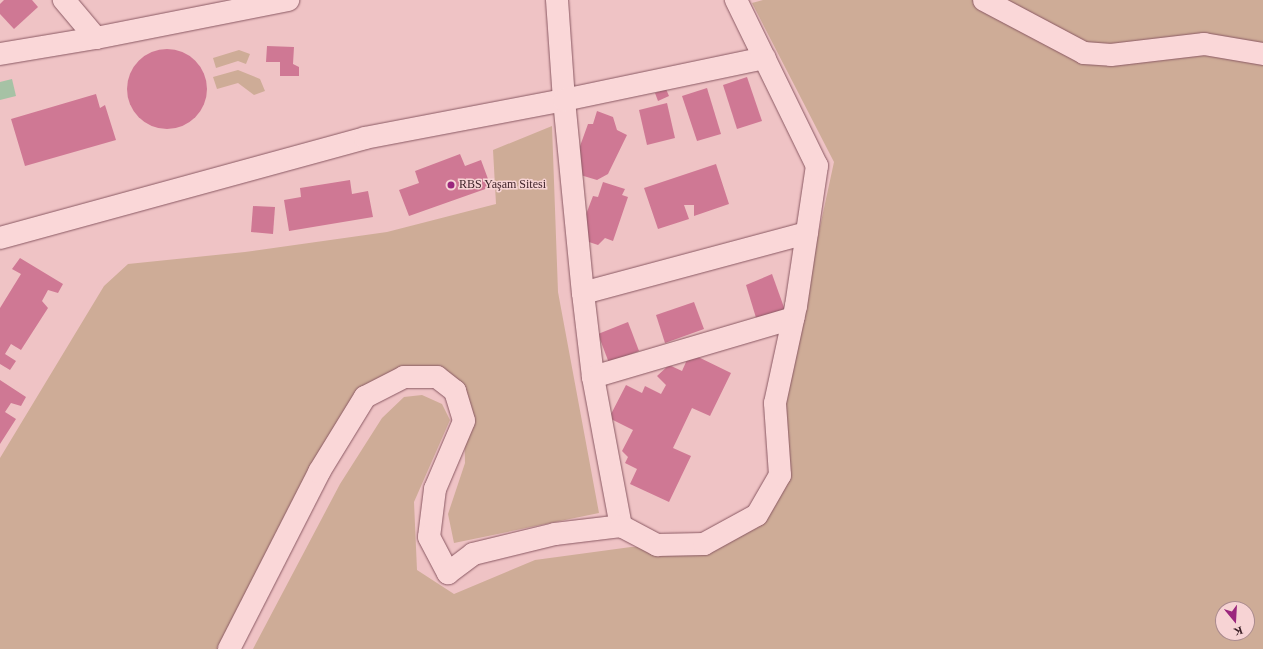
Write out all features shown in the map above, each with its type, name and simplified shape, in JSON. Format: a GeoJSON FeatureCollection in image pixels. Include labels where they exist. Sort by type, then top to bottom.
{"type":"FeatureCollection","features":[{"type":"Feature","properties":{"kind":"street"},"geometry":{"type":"LineString","coordinates":[[64,0],[96,38]]}},
{"type":"Feature","properties":{"kind":"street"},"geometry":{"type":"LineString","coordinates":[[0,54],[96,38],[288,0]]}},
{"type":"Feature","properties":{"kind":"street"},"geometry":{"type":"LineString","coordinates":[[557,0],[564,100],[593,377],[621,526]]}},
{"type":"Feature","properties":{"kind":"street"},"geometry":{"type":"LineString","coordinates":[[229,649],[319,472],[365,397],[404,377],[437,377],[455,391],[464,421],[435,489],[428,537],[448,573],[473,554],[555,534],[621,526],[657,545],[704,544],[757,515],[780,475],[775,403],[794,318],[817,166],[736,0]]}},
{"type":"Feature","properties":{"kind":"street"},"geometry":{"type":"LineString","coordinates":[[984,0],[1084,53],[1111,55],[1204,44],[1263,54]]}},
{"type":"Feature","properties":{"kind":"street"},"geometry":{"type":"LineString","coordinates":[[0,238],[365,138],[564,100],[765,58]]}},
{"type":"Feature","properties":{"kind":"street"},"geometry":{"type":"LineString","coordinates":[[583,293],[807,233]]}},
{"type":"Feature","properties":{"kind":"street"},"geometry":{"type":"LineString","coordinates":[[593,377],[794,318]]}},
{"type":"Feature","properties":{"kind":"shaded area"},"geometry":{"type":"Polygon","coordinates":[[[763,0],[1263,0],[1263,649],[253,649],[340,484],[382,418],[404,397],[422,395],[442,404],[450,420],[414,502],[417,570],[454,594],[535,560],[631,547],[705,548],[784,480],[783,384],[805,296],[834,162],[752,3],[763,0]]]}},
{"type":"Feature","properties":{"kind":"shaded area"},"geometry":{"type":"Polygon","coordinates":[[[239,50],[250,54],[246,64],[238,61],[216,68],[213,58],[239,50]]]}},
{"type":"Feature","properties":{"kind":"shaded area"},"geometry":{"type":"Polygon","coordinates":[[[238,70],[260,79],[265,91],[254,95],[238,83],[217,89],[213,77],[238,70]]]}},
{"type":"Feature","properties":{"kind":"shaded area"},"geometry":{"type":"Polygon","coordinates":[[[12,79],[16,96],[0,100],[0,82],[12,79]]]}},
{"type":"Feature","properties":{"kind":"shaded area"},"geometry":{"type":"Polygon","coordinates":[[[552,126],[558,292],[599,513],[454,543],[448,514],[465,463],[464,421],[437,377],[365,397],[229,649],[0,649],[0,458],[104,286],[128,264],[245,252],[387,232],[496,204],[493,150],[552,126]]]}},
{"type":"Feature","properties":{"kind":"building"},"geometry":{"type":"Polygon","coordinates":[[[4,0],[32,0],[38,7],[14,29],[0,14],[0,4],[4,0]]]}},
{"type":"Feature","properties":{"kind":"building"},"geometry":{"type":"Polygon","coordinates":[[[267,46],[294,47],[293,64],[299,67],[299,76],[280,76],[280,62],[266,62],[267,46]]]}},
{"type":"Feature","properties":{"kind":"building"},"geometry":{"type":"Polygon","coordinates":[[[167,49],[182,52],[195,61],[204,74],[207,89],[204,104],[195,117],[182,126],[167,129],[152,126],[139,117],[130,104],[127,89],[130,74],[139,61],[152,52],[167,49]]]}},
{"type":"Feature","properties":{"kind":"building"},"geometry":{"type":"Polygon","coordinates":[[[747,77],[762,121],[737,129],[723,85],[747,77]]]}},
{"type":"Feature","properties":{"kind":"building"},"geometry":{"type":"Polygon","coordinates":[[[707,88],[721,134],[697,141],[682,96],[707,88]]]}},
{"type":"Feature","properties":{"kind":"building"},"geometry":{"type":"Polygon","coordinates":[[[666,89],[669,96],[658,101],[655,93],[666,89]]]}},
{"type":"Feature","properties":{"kind":"building"},"geometry":{"type":"Polygon","coordinates":[[[96,94],[100,108],[105,105],[116,140],[25,166],[11,119],[96,94]]]}},
{"type":"Feature","properties":{"kind":"building"},"geometry":{"type":"Polygon","coordinates":[[[667,103],[675,138],[647,145],[639,110],[667,103]]]}},
{"type":"Feature","properties":{"kind":"building"},"geometry":{"type":"Polygon","coordinates":[[[597,111],[613,117],[617,130],[627,135],[608,174],[597,180],[577,174],[575,160],[588,124],[593,124],[597,111]]]}},
{"type":"Feature","properties":{"kind":"building","name":"RBS Yaşam Sitesi"},"geometry":{"type":"Polygon","coordinates":[[[460,154],[465,166],[481,160],[491,187],[409,216],[399,190],[419,183],[415,171],[460,154]]]}},
{"type":"Feature","properties":{"kind":"building"},"geometry":{"type":"Polygon","coordinates":[[[716,164],[729,204],[694,216],[694,205],[684,205],[689,219],[658,229],[644,188],[716,164]]]}},
{"type":"Feature","properties":{"kind":"building"},"geometry":{"type":"Polygon","coordinates":[[[350,180],[352,194],[368,191],[373,217],[289,231],[284,200],[301,197],[300,188],[350,180]]]}},
{"type":"Feature","properties":{"kind":"building"},"geometry":{"type":"Polygon","coordinates":[[[603,182],[625,189],[622,195],[628,197],[613,241],[605,238],[598,245],[577,238],[593,196],[598,197],[603,182]]]}},
{"type":"Feature","properties":{"kind":"building"},"geometry":{"type":"Polygon","coordinates":[[[253,206],[275,207],[273,234],[251,232],[253,206]]]}},
{"type":"Feature","properties":{"kind":"building"},"geometry":{"type":"Polygon","coordinates":[[[20,258],[63,284],[58,293],[48,290],[42,301],[48,308],[21,350],[11,344],[5,354],[16,361],[10,370],[0,364],[0,308],[21,274],[12,269],[20,258]]]}},
{"type":"Feature","properties":{"kind":"building"},"geometry":{"type":"Polygon","coordinates":[[[772,274],[786,313],[757,321],[746,285],[772,274]]]}},
{"type":"Feature","properties":{"kind":"building"},"geometry":{"type":"Polygon","coordinates":[[[694,302],[704,329],[665,343],[656,315],[694,302]]]}},
{"type":"Feature","properties":{"kind":"building"},"geometry":{"type":"Polygon","coordinates":[[[628,322],[639,351],[609,363],[598,334],[628,322]]]}},
{"type":"Feature","properties":{"kind":"building"},"geometry":{"type":"Polygon","coordinates":[[[690,353],[731,373],[710,416],[692,408],[673,448],[691,456],[669,502],[630,484],[637,469],[625,463],[628,457],[622,451],[633,430],[609,418],[626,385],[642,393],[645,386],[661,394],[666,385],[657,376],[669,365],[682,371],[690,353]]]}},
{"type":"Feature","properties":{"kind":"building"},"geometry":{"type":"Polygon","coordinates":[[[0,380],[26,397],[21,406],[11,403],[5,412],[16,419],[0,444],[0,380]]]}},
{"type":"Feature","properties":{"kind":"place","name":"RBS Yaşam Sitesi"},"geometry":{"type":"Point","coordinates":[451,185]}}]}
